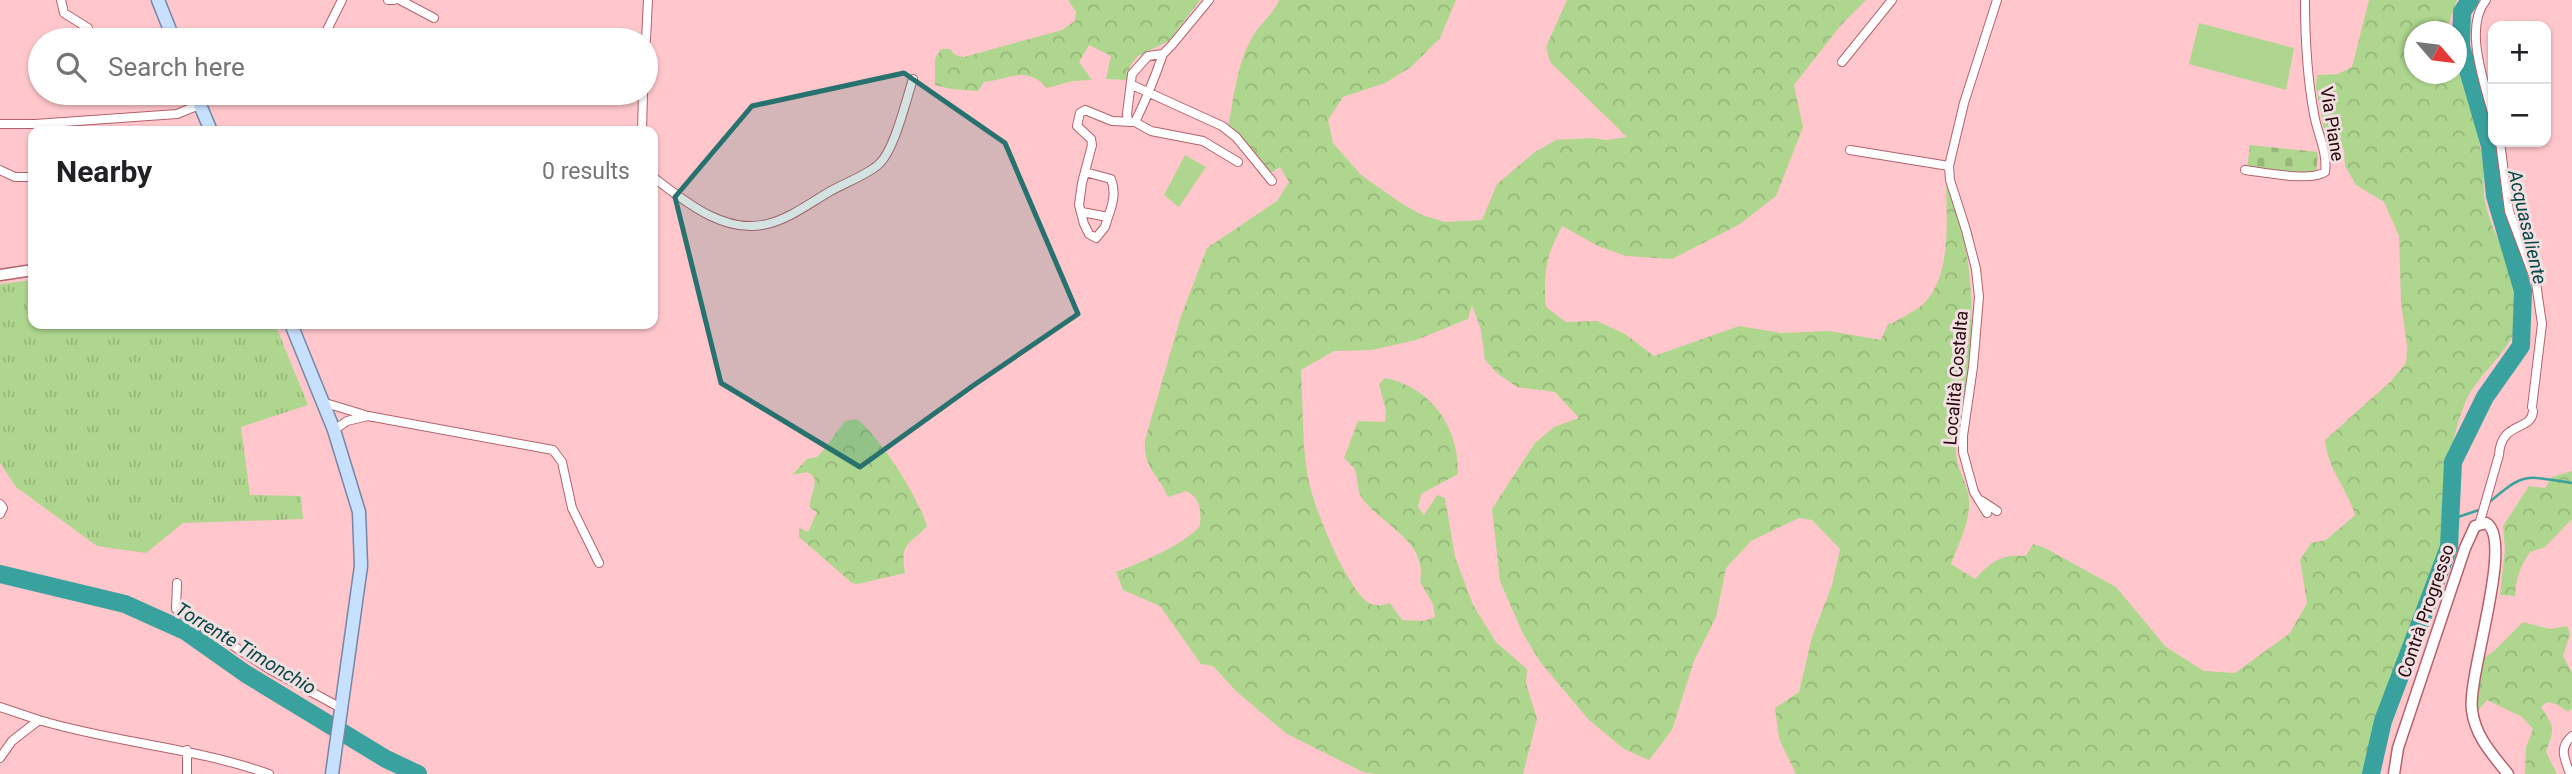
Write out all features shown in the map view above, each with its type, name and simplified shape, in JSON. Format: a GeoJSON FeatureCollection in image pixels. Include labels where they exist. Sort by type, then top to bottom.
{"type":"FeatureCollection","features":[{"type":"Feature","properties":{"kind":"main road"},"geometry":{"type":"LineString","coordinates":[[158,0],[169,28]]}},
{"type":"Feature","properties":{"kind":"main road"},"geometry":{"type":"LineString","coordinates":[[200,105],[209,126]]}},
{"type":"Feature","properties":{"kind":"main road"},"geometry":{"type":"LineString","coordinates":[[292,329],[334,430],[359,512],[361,566],[331,774]]}},
{"type":"Feature","properties":{"kind":"street"},"geometry":{"type":"LineString","coordinates":[[61,0],[64,13],[88,28]]}},
{"type":"Feature","properties":{"kind":"street"},"geometry":{"type":"LineString","coordinates":[[328,28],[342,0]]}},
{"type":"Feature","properties":{"kind":"street"},"geometry":{"type":"LineString","coordinates":[[388,0],[394,0]]}},
{"type":"Feature","properties":{"kind":"street"},"geometry":{"type":"LineString","coordinates":[[400,0],[434,18]]}},
{"type":"Feature","properties":{"kind":"street"},"geometry":{"type":"LineString","coordinates":[[647,28],[648,0]]}},
{"type":"Feature","properties":{"kind":"street"},"geometry":{"type":"LineString","coordinates":[[1132,122],[1149,93],[1163,54],[1209,0]]}},
{"type":"Feature","properties":{"kind":"street"},"geometry":{"type":"LineString","coordinates":[[1842,62],[1892,0]]}},
{"type":"Feature","properties":{"kind":"street","name":"Località Costalta"},"geometry":{"type":"LineString","coordinates":[[1987,513],[1976,497],[1963,452],[1979,297],[1976,270],[1950,180],[1949,166],[1964,103],[1997,0]]}},
{"type":"Feature","properties":{"kind":"street","name":"Via Piane"},"geometry":{"type":"LineString","coordinates":[[2245,170],[2302,176],[2321,175],[2325,172],[2323,144],[2314,117],[2308,74],[2305,0]]}},
{"type":"Feature","properties":{"kind":"street"},"geometry":{"type":"LineString","coordinates":[[2486,0],[2477,14],[2475,36],[2488,94]]}},
{"type":"Feature","properties":{"kind":"street"},"geometry":{"type":"LineString","coordinates":[[1132,122],[1127,114],[1132,74],[1148,56],[1163,54]]}},
{"type":"Feature","properties":{"kind":"street"},"geometry":{"type":"LineString","coordinates":[[658,181],[718,220],[748,226],[767,225],[879,165],[896,131],[913,79]]}},
{"type":"Feature","properties":{"kind":"street"},"geometry":{"type":"LineString","coordinates":[[1132,85],[1208,118],[1231,132],[1272,181]]}},
{"type":"Feature","properties":{"kind":"street"},"geometry":{"type":"LineString","coordinates":[[0,124],[177,114],[189,105]]}},
{"type":"Feature","properties":{"kind":"street"},"geometry":{"type":"LineString","coordinates":[[642,126],[643,105]]}},
{"type":"Feature","properties":{"kind":"street"},"geometry":{"type":"LineString","coordinates":[[1085,172],[1113,181],[1114,202],[1105,227],[1097,238],[1089,233],[1084,225],[1079,205],[1079,196],[1085,172],[1093,145],[1091,139],[1077,126],[1080,113],[1085,110],[1112,121],[1132,122],[1152,131],[1203,141],[1238,162]]}},
{"type":"Feature","properties":{"kind":"street"},"geometry":{"type":"LineString","coordinates":[[2501,147],[2508,211],[2536,283],[2542,324],[2533,418],[2511,428],[2500,443],[2480,520],[2492,526],[2497,545],[2492,589],[2472,689],[2471,709],[2486,748],[2508,774]]}},
{"type":"Feature","properties":{"kind":"street"},"geometry":{"type":"LineString","coordinates":[[1850,150],[1949,166]]}},
{"type":"Feature","properties":{"kind":"street"},"geometry":{"type":"LineString","coordinates":[[0,170],[15,177],[28,177]]}},
{"type":"Feature","properties":{"kind":"street"},"geometry":{"type":"LineString","coordinates":[[1082,212],[1108,217]]}},
{"type":"Feature","properties":{"kind":"street"},"geometry":{"type":"LineString","coordinates":[[0,275],[28,271]]}},
{"type":"Feature","properties":{"kind":"street"},"geometry":{"type":"LineString","coordinates":[[323,402],[368,416],[553,450],[562,462],[572,508],[599,563]]}},
{"type":"Feature","properties":{"kind":"street"},"geometry":{"type":"LineString","coordinates":[[334,430],[347,421],[368,416]]}},
{"type":"Feature","properties":{"kind":"street"},"geometry":{"type":"LineString","coordinates":[[1976,497],[1997,511]]}},
{"type":"Feature","properties":{"kind":"street"},"geometry":{"type":"LineString","coordinates":[[0,504],[3,508],[0,514]]}},
{"type":"Feature","properties":{"kind":"street","name":"Contrà Progresso"},"geometry":{"type":"LineString","coordinates":[[2394,774],[2398,748],[2465,548],[2480,520]]}},
{"type":"Feature","properties":{"kind":"street"},"geometry":{"type":"LineString","coordinates":[[177,583],[176,609],[269,668],[341,709]]}},
{"type":"Feature","properties":{"kind":"street"},"geometry":{"type":"LineString","coordinates":[[0,707],[39,720],[119,740],[187,750],[269,774]]}},
{"type":"Feature","properties":{"kind":"street"},"geometry":{"type":"LineString","coordinates":[[0,758],[12,741],[39,720]]}},
{"type":"Feature","properties":{"kind":"street"},"geometry":{"type":"LineString","coordinates":[[2570,774],[2562,750],[2572,736]]}},
{"type":"Feature","properties":{"kind":"street"},"geometry":{"type":"LineString","coordinates":[[187,750],[187,774]]}},
{"type":"Feature","properties":{"kind":"highlighted area"},"geometry":{"type":"Polygon","coordinates":[[[904,73],[1005,143],[1078,314],[860,467],[721,383],[675,197],[752,106],[904,73]]]}},
{"type":"Feature","properties":{"kind":"green space"},"geometry":{"type":"Polygon","coordinates":[[[1068,0],[1200,0],[1169,41],[1138,56],[1130,66],[1126,80],[1106,79],[1111,56],[1089,45],[1079,62],[1092,80],[1073,81],[1047,88],[1032,77],[1017,75],[984,82],[978,91],[935,85],[935,59],[941,49],[950,49],[955,55],[964,57],[1062,30],[1075,21],[1076,12],[1068,0]]]}},
{"type":"Feature","properties":{"kind":"green space"},"geometry":{"type":"Polygon","coordinates":[[[1279,0],[1456,0],[1440,38],[1411,67],[1385,83],[1343,97],[1328,120],[1333,143],[1361,175],[1422,215],[1445,222],[1482,220],[1497,184],[1535,152],[1556,140],[1607,140],[1627,137],[1550,62],[1546,47],[1567,0],[1866,0],[1841,25],[1794,85],[1803,127],[1776,196],[1740,224],[1672,259],[1626,256],[1598,246],[1562,226],[1547,265],[1546,307],[1566,322],[1597,321],[1625,334],[1654,356],[1739,326],[1782,333],[1829,331],[1881,340],[1888,324],[1914,311],[1925,302],[1939,278],[1946,246],[1946,185],[1963,234],[1972,311],[1967,389],[1956,452],[1957,463],[1968,493],[1969,512],[1951,564],[1975,579],[1986,568],[2004,557],[2026,556],[2033,544],[2045,548],[2116,587],[2166,647],[2204,671],[2235,673],[2290,633],[2307,603],[2300,560],[2311,543],[2326,540],[2355,515],[2329,460],[2325,440],[2390,382],[2406,363],[2399,236],[2384,202],[2356,185],[2345,166],[2344,149],[2325,136],[2316,87],[2317,75],[2338,74],[2352,67],[2369,0],[2457,0],[2449,21],[2404,21],[2404,84],[2466,84],[2483,165],[2485,202],[2516,282],[2519,313],[2512,338],[2471,391],[2459,420],[2450,465],[2447,544],[2387,695],[2368,758],[2367,774],[1796,774],[1779,739],[1775,708],[1799,692],[1812,637],[1832,585],[1840,549],[1812,520],[1799,518],[1751,541],[1726,568],[1716,617],[1694,661],[1672,730],[1649,760],[1624,749],[1589,720],[1541,663],[1523,634],[1500,581],[1492,509],[1535,443],[1554,427],[1579,418],[1555,392],[1517,387],[1498,374],[1485,360],[1481,330],[1472,305],[1468,319],[1416,340],[1372,350],[1334,351],[1301,370],[1305,459],[1321,520],[1338,559],[1356,590],[1371,604],[1390,603],[1402,620],[1424,621],[1435,617],[1433,604],[1420,582],[1421,568],[1418,557],[1412,546],[1364,501],[1355,470],[1344,458],[1358,421],[1385,422],[1386,411],[1379,384],[1385,378],[1416,390],[1439,412],[1453,440],[1458,474],[1421,494],[1418,507],[1424,515],[1437,495],[1445,498],[1455,557],[1473,605],[1496,642],[1527,669],[1526,683],[1537,719],[1523,774],[1363,772],[1287,734],[1237,692],[1213,666],[1201,664],[1160,606],[1123,590],[1116,572],[1172,547],[1200,526],[1199,505],[1195,497],[1186,491],[1168,497],[1146,458],[1145,440],[1181,316],[1207,248],[1277,201],[1289,182],[1280,167],[1273,172],[1266,170],[1228,127],[1243,57],[1256,31],[1279,0]]]}},
{"type":"Feature","properties":{"kind":"green space"},"geometry":{"type":"Polygon","coordinates":[[[2199,23],[2294,48],[2286,90],[2189,64],[2199,23]]]}},
{"type":"Feature","properties":{"kind":"green space"},"geometry":{"type":"Polygon","coordinates":[[[2250,145],[2318,152],[2316,175],[2247,169],[2250,145]]]}},
{"type":"Feature","properties":{"kind":"green space"},"geometry":{"type":"Polygon","coordinates":[[[1185,155],[1206,167],[1179,207],[1164,195],[1185,155]]]}},
{"type":"Feature","properties":{"kind":"green space"},"geometry":{"type":"Polygon","coordinates":[[[28,281],[28,329],[277,329],[308,405],[241,427],[250,495],[301,496],[303,519],[183,523],[146,553],[97,546],[16,487],[0,463],[0,284],[28,281]]]}},
{"type":"Feature","properties":{"kind":"green space"},"geometry":{"type":"Polygon","coordinates":[[[857,419],[877,440],[897,468],[927,526],[905,549],[905,573],[858,584],[852,583],[799,537],[799,528],[808,532],[817,512],[810,508],[815,481],[807,472],[792,475],[807,459],[817,457],[845,421],[857,419]]]}},
{"type":"Feature","properties":{"kind":"green space"},"geometry":{"type":"Polygon","coordinates":[[[2572,471],[2572,519],[2545,547],[2530,552],[2519,573],[2515,596],[2500,595],[2505,550],[2503,526],[2529,486],[2545,488],[2552,477],[2572,471]]]}},
{"type":"Feature","properties":{"kind":"green space"},"geometry":{"type":"Polygon","coordinates":[[[2523,622],[2550,629],[2567,626],[2570,634],[2563,656],[2572,673],[2572,708],[2568,712],[2547,702],[2541,707],[2552,729],[2546,752],[2557,774],[2525,774],[2526,747],[2533,729],[2522,717],[2487,700],[2478,711],[2473,693],[2482,659],[2494,651],[2523,622]]]}},
{"type":"Feature","properties":{"kind":"waterway","name":"Acquasaliente"},"geometry":{"type":"LineString","coordinates":[[2371,774],[2383,721],[2449,547],[2453,462],[2485,397],[2521,346],[2523,291],[2495,196],[2490,146],[2461,46],[2462,12],[2470,0]]}},
{"type":"Feature","properties":{"kind":"waterway"},"geometry":{"type":"LineString","coordinates":[[2487,504],[2510,486],[2526,478],[2572,483]]}},
{"type":"Feature","properties":{"kind":"waterway"},"geometry":{"type":"LineString","coordinates":[[2452,519],[2479,510]]}},
{"type":"Feature","properties":{"kind":"waterway","name":"Torrente Timonchio"},"geometry":{"type":"LineString","coordinates":[[0,574],[125,604],[185,631],[246,674],[386,759],[418,774]]}}]}
